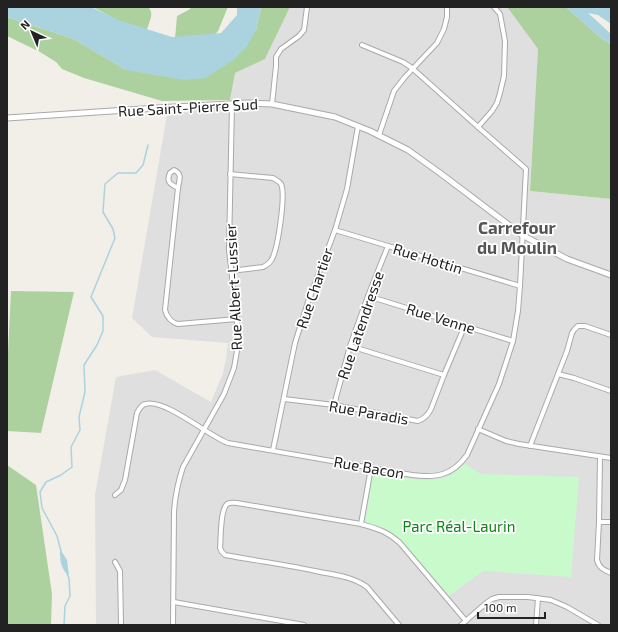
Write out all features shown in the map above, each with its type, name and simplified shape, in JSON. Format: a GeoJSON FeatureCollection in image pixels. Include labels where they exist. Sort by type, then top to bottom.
{"type":"FeatureCollection","features":[{"type":"Feature","properties":{"kind":"street"},"geometry":{"type":"LineString","coordinates":[[272,104],[276,57],[281,49],[299,36],[304,30],[307,7]]}},
{"type":"Feature","properties":{"kind":"street"},"geometry":{"type":"LineString","coordinates":[[380,135],[394,91],[412,68],[437,43],[444,29],[447,17],[447,7]]}},
{"type":"Feature","properties":{"kind":"street"},"geometry":{"type":"LineString","coordinates":[[362,45],[403,62],[412,68],[478,128],[497,103],[504,76],[505,40],[500,14],[494,7]]}},
{"type":"Feature","properties":{"kind":"street","name":"Rue Saint-Pierre Sud"},"geometry":{"type":"LineString","coordinates":[[7,118],[247,103],[272,104],[335,117],[380,135],[408,150],[522,235],[567,259],[611,275]]}},
{"type":"Feature","properties":{"kind":"street","name":"Rue Albert-Lussier"},"geometry":{"type":"LineString","coordinates":[[173,625],[174,512],[179,478],[183,467],[229,383],[234,368],[238,345],[237,319],[229,250],[232,104]]}},
{"type":"Feature","properties":{"kind":"street","name":"Rue Chartier"},"geometry":{"type":"LineString","coordinates":[[273,450],[295,343],[308,302],[335,230],[347,189],[358,126]]}},
{"type":"Feature","properties":{"kind":"street","name":"Rue Bacon"},"geometry":{"type":"LineString","coordinates":[[115,496],[121,490],[125,480],[137,413],[140,407],[145,404],[160,405],[177,413],[228,443],[423,476],[438,476],[455,468],[462,462],[467,455],[499,384],[513,341],[520,286],[526,169],[478,128]]}},
{"type":"Feature","properties":{"kind":"street"},"geometry":{"type":"LineString","coordinates":[[230,174],[273,178],[281,185],[283,194],[276,245],[270,262],[263,266],[231,271]]}},
{"type":"Feature","properties":{"kind":"street"},"geometry":{"type":"LineString","coordinates":[[178,188],[165,310],[166,315],[173,322],[178,324],[237,319]]}},
{"type":"Feature","properties":{"kind":"street","name":"Rue Hottin"},"geometry":{"type":"LineString","coordinates":[[335,230],[520,286]]}},
{"type":"Feature","properties":{"kind":"street","name":"Rue Latendresse"},"geometry":{"type":"LineString","coordinates":[[334,405],[350,346],[388,246]]}},
{"type":"Feature","properties":{"kind":"street","name":"Rue Venne"},"geometry":{"type":"LineString","coordinates":[[368,296],[513,341]]}},
{"type":"Feature","properties":{"kind":"street","name":"Rue Paradis"},"geometry":{"type":"LineString","coordinates":[[284,399],[334,405],[412,420],[422,419],[429,414],[432,409],[444,375],[465,325]]}},
{"type":"Feature","properties":{"kind":"street"},"geometry":{"type":"LineString","coordinates":[[530,446],[567,351],[572,333],[578,326],[585,326],[611,335]]}},
{"type":"Feature","properties":{"kind":"street"},"geometry":{"type":"LineString","coordinates":[[350,346],[444,375]]}},
{"type":"Feature","properties":{"kind":"street"},"geometry":{"type":"LineString","coordinates":[[558,374],[611,391]]}},
{"type":"Feature","properties":{"kind":"street"},"geometry":{"type":"LineString","coordinates":[[478,429],[506,441],[519,444],[611,458]]}},
{"type":"Feature","properties":{"kind":"street"},"geometry":{"type":"LineString","coordinates":[[600,457],[597,560],[601,568],[611,573]]}},
{"type":"Feature","properties":{"kind":"street"},"geometry":{"type":"LineString","coordinates":[[361,524],[371,468]]}},
{"type":"Feature","properties":{"kind":"street"},"geometry":{"type":"LineString","coordinates":[[399,625],[367,586],[355,580],[299,567],[225,556],[220,548],[222,517],[226,506],[232,503],[361,524],[381,530],[400,543],[466,620]]}},
{"type":"Feature","properties":{"kind":"street"},"geometry":{"type":"LineString","coordinates":[[599,522],[611,522]]}},
{"type":"Feature","properties":{"kind":"street"},"geometry":{"type":"LineString","coordinates":[[115,562],[120,571],[121,625]]}},
{"type":"Feature","properties":{"kind":"street"},"geometry":{"type":"LineString","coordinates":[[461,625],[492,599],[499,597],[528,597],[551,600],[567,607],[598,625]]}},
{"type":"Feature","properties":{"kind":"street"},"geometry":{"type":"LineString","coordinates":[[536,625],[538,598]]}},
{"type":"Feature","properties":{"kind":"street"},"geometry":{"type":"LineString","coordinates":[[174,602],[304,625]]}},
{"type":"Feature","properties":{"kind":"shaded area"},"geometry":{"type":"Polygon","coordinates":[[[290,7],[507,7],[538,49],[530,191],[611,199],[611,625],[96,625],[95,495],[116,377],[155,370],[211,402],[222,376],[226,360],[228,343],[152,337],[132,318],[168,109],[229,107],[235,73],[265,59],[290,7]]]}},
{"type":"Feature","properties":{"kind":"green space"},"geometry":{"type":"Polygon","coordinates":[[[93,7],[148,7],[151,12],[151,18],[147,30],[117,20],[93,7]]]}},
{"type":"Feature","properties":{"kind":"green space"},"geometry":{"type":"Polygon","coordinates":[[[191,7],[228,7],[218,31],[210,40],[175,39],[177,16],[191,7]]]}},
{"type":"Feature","properties":{"kind":"green space"},"geometry":{"type":"Polygon","coordinates":[[[261,7],[290,7],[265,59],[235,73],[230,100],[162,101],[84,78],[62,69],[56,62],[40,52],[7,36],[7,17],[74,39],[126,70],[256,30],[261,7]]]}},
{"type":"Feature","properties":{"kind":"green space"},"geometry":{"type":"Polygon","coordinates":[[[507,7],[566,7],[602,39],[611,44],[611,199],[530,191],[538,49],[507,7]]]}},
{"type":"Feature","properties":{"kind":"green space"},"geometry":{"type":"Polygon","coordinates":[[[11,291],[74,292],[41,433],[7,431],[7,372],[11,291]]]}},
{"type":"Feature","properties":{"kind":"green space","name":"Parc Réal-Laurin"},"geometry":{"type":"Polygon","coordinates":[[[464,463],[481,474],[579,477],[571,577],[483,571],[449,596],[405,545],[395,536],[389,531],[365,522],[373,471],[404,478],[426,480],[446,477],[460,468],[464,463]]]}},
{"type":"Feature","properties":{"kind":"green space"},"geometry":{"type":"Polygon","coordinates":[[[7,465],[36,485],[52,594],[51,625],[7,625],[7,465]]]}},
{"type":"Feature","properties":{"kind":"water"},"geometry":{"type":"Polygon","coordinates":[[[7,7],[91,7],[121,21],[172,37],[221,33],[237,15],[237,7],[261,7],[256,30],[247,46],[232,61],[205,78],[184,80],[126,70],[74,39],[7,17],[7,7]]]}},
{"type":"Feature","properties":{"kind":"water"},"geometry":{"type":"Polygon","coordinates":[[[566,7],[610,7],[611,24],[598,15],[588,13],[611,34],[611,44],[602,39],[566,7]]]}},
{"type":"Feature","properties":{"kind":"water"},"geometry":{"type":"Polygon","coordinates":[[[60,549],[67,560],[69,576],[61,564],[60,549]]]}},
{"type":"Feature","properties":{"kind":"waterway"},"geometry":{"type":"LineString","coordinates":[[61,551],[57,536],[42,508],[40,492],[46,482],[61,475],[72,467],[71,447],[80,430],[79,417],[85,392],[84,365],[97,345],[103,331],[103,316],[91,297],[115,238],[113,229],[103,212],[105,184],[118,173],[136,173],[143,165],[148,145]]}},
{"type":"Feature","properties":{"kind":"waterway"},"geometry":{"type":"LineString","coordinates":[[64,625],[65,606],[70,596],[69,578],[67,574]]}},
{"type":"Feature","properties":{"kind":"district","name":"Carrefour du Moulin"},"geometry":{"type":"Point","coordinates":[517,237]}}]}
